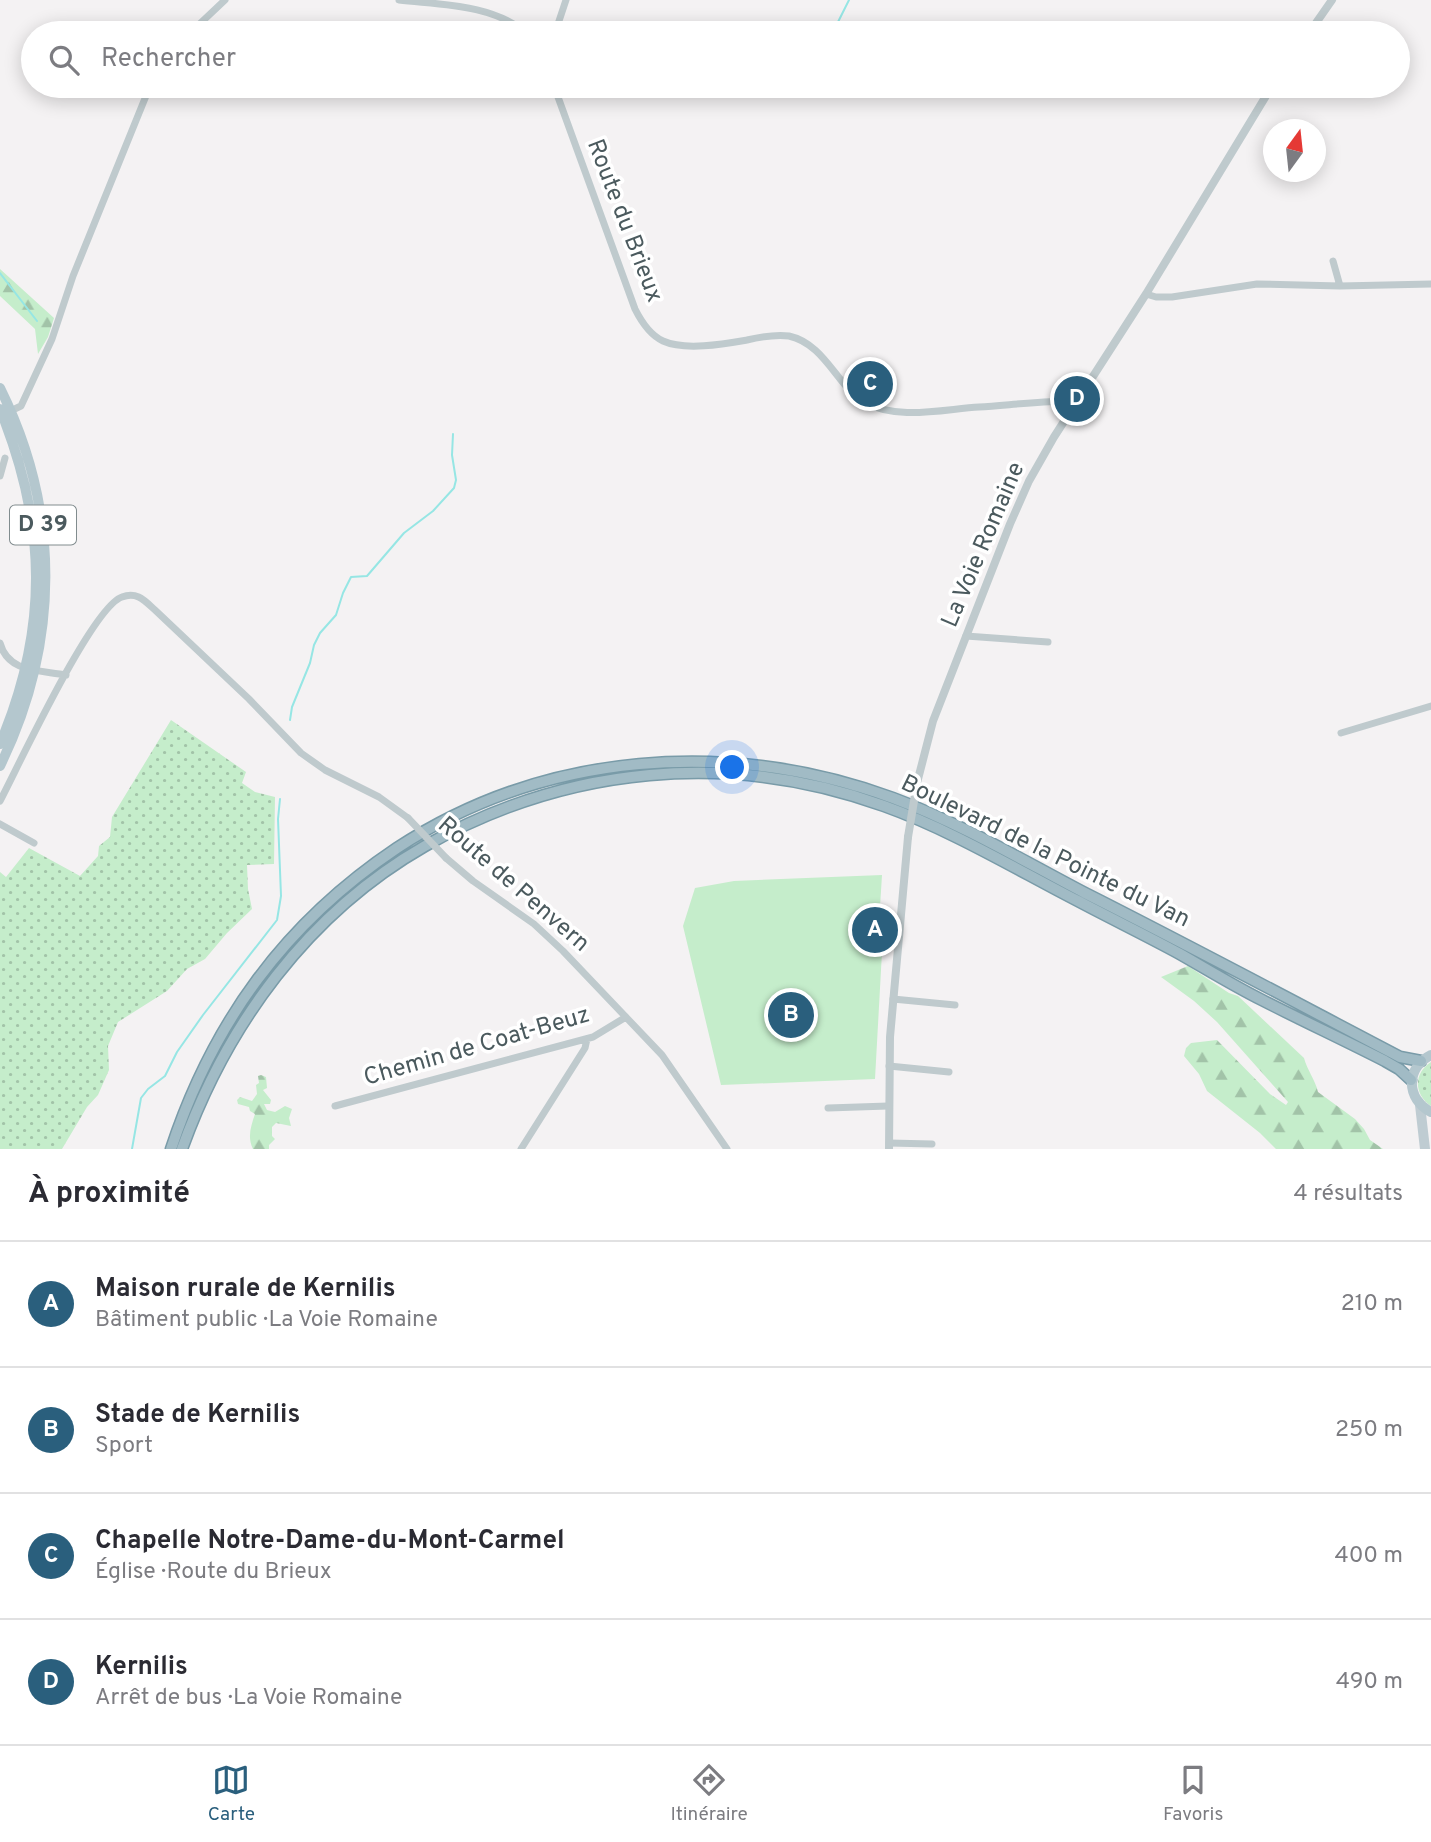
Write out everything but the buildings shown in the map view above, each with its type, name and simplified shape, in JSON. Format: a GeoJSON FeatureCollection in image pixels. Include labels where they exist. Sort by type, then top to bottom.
{"type":"FeatureCollection","features":[{"type":"Feature","properties":{"kind":"highway","name":"Boulevard de la Pointe du Van"},"geometry":{"type":"LineString","coordinates":[[171,1149],[191,1093],[229,1018],[282,948],[357,878],[415,837],[486,801],[586,771],[655,762],[722,761],[781,767],[826,776],[896,799],[990,843],[1400,1057],[1426,1058]]}},
{"type":"Feature","properties":{"kind":"highway","name":"Boulevard de la Pointe du Van"},"geometry":{"type":"LineString","coordinates":[[182,1149],[220,1061],[260,996],[305,942],[361,889],[415,852],[456,828],[490,813],[564,789],[615,778],[645,775],[731,774],[774,778],[825,788],[899,812],[998,859],[1262,1000],[1385,1061],[1411,1080]]}},
{"type":"Feature","properties":{"kind":"main road","name":"D 39"},"geometry":{"type":"LineString","coordinates":[[0,388],[23,477],[34,537],[36,593],[31,668],[20,721],[0,766]]}},
{"type":"Feature","properties":{"kind":"main road","name":"D 39"},"geometry":{"type":"LineString","coordinates":[[0,744],[31,668]]}},
{"type":"Feature","properties":{"kind":"main road"},"geometry":{"type":"LineString","coordinates":[[1426,1058],[1414,1070],[1411,1080],[1413,1094],[1420,1105],[1427,1149]]}},
{"type":"Feature","properties":{"kind":"main road"},"geometry":{"type":"LineString","coordinates":[[1420,1105],[1431,1112]]}},
{"type":"Feature","properties":{"kind":"main road"},"geometry":{"type":"LineString","coordinates":[[1427,1149],[1431,1140]]}},
{"type":"Feature","properties":{"kind":"street"},"geometry":{"type":"LineString","coordinates":[[203,21],[225,0]]}},
{"type":"Feature","properties":{"kind":"street"},"geometry":{"type":"LineString","coordinates":[[399,0],[469,8],[505,21]]}},
{"type":"Feature","properties":{"kind":"street"},"geometry":{"type":"LineString","coordinates":[[559,21],[566,0]]}},
{"type":"Feature","properties":{"kind":"street"},"geometry":{"type":"LineString","coordinates":[[1317,21],[1332,0]]}},
{"type":"Feature","properties":{"kind":"street"},"geometry":{"type":"LineString","coordinates":[[5,412],[21,406],[52,339],[73,276],[145,98]]}},
{"type":"Feature","properties":{"kind":"street","name":"Route du Brieux"},"geometry":{"type":"LineString","coordinates":[[558,98],[635,309],[642,322],[660,340],[713,345],[773,336],[792,337],[824,359],[858,397],[885,409],[918,411],[1064,401],[1076,405]]}},
{"type":"Feature","properties":{"kind":"street","name":"La Voie Romaine"},"geometry":{"type":"LineString","coordinates":[[893,999],[903,937],[908,837],[929,732],[1020,501],[1040,460],[1146,294],[1265,98]]}},
{"type":"Feature","properties":{"kind":"street"},"geometry":{"type":"LineString","coordinates":[[1333,261],[1339,286]]}},
{"type":"Feature","properties":{"kind":"street"},"geometry":{"type":"LineString","coordinates":[[1146,294],[1172,297],[1238,285],[1264,284],[1431,284]]}},
{"type":"Feature","properties":{"kind":"street"},"geometry":{"type":"LineString","coordinates":[[0,476],[5,458]]}},
{"type":"Feature","properties":{"kind":"street","name":"Route de Penvern"},"geometry":{"type":"LineString","coordinates":[[66,675],[88,635],[106,610],[119,598],[137,596],[249,699],[300,753],[325,770],[379,797],[408,817],[446,858],[473,881],[534,923],[667,1062],[727,1149]]}},
{"type":"Feature","properties":{"kind":"street"},"geometry":{"type":"LineString","coordinates":[[967,636],[1048,642]]}},
{"type":"Feature","properties":{"kind":"street"},"geometry":{"type":"LineString","coordinates":[[0,643],[6,659],[31,668],[66,675],[0,801]]}},
{"type":"Feature","properties":{"kind":"street"},"geometry":{"type":"LineString","coordinates":[[1341,733],[1431,706]]}},
{"type":"Feature","properties":{"kind":"street"},"geometry":{"type":"LineString","coordinates":[[0,824],[34,844]]}},
{"type":"Feature","properties":{"kind":"street"},"geometry":{"type":"LineString","coordinates":[[932,1144],[889,1146],[889,1066],[893,999],[955,1004]]}},
{"type":"Feature","properties":{"kind":"street","name":"Chemin de Coat-Beuz"},"geometry":{"type":"LineString","coordinates":[[335,1106],[587,1039],[626,1017]]}},
{"type":"Feature","properties":{"kind":"street"},"geometry":{"type":"LineString","coordinates":[[521,1149],[587,1046],[587,1039]]}},
{"type":"Feature","properties":{"kind":"street"},"geometry":{"type":"LineString","coordinates":[[889,1066],[949,1072]]}},
{"type":"Feature","properties":{"kind":"street"},"geometry":{"type":"LineString","coordinates":[[828,1108],[888,1106]]}},
{"type":"Feature","properties":{"kind":"green space"},"geometry":{"type":"Polygon","coordinates":[[[0,269],[54,318],[48,337],[38,354],[35,329],[0,296],[0,269]]]}},
{"type":"Feature","properties":{"kind":"green space"},"geometry":{"type":"Polygon","coordinates":[[[171,720],[246,772],[242,783],[255,792],[275,797],[274,864],[247,865],[252,909],[205,959],[187,969],[167,991],[118,1022],[108,1046],[109,1070],[98,1095],[87,1107],[62,1149],[0,1149],[0,872],[6,877],[29,848],[80,876],[98,856],[99,846],[110,837],[112,817],[171,720]]]}},
{"type":"Feature","properties":{"kind":"green space"},"geometry":{"type":"Polygon","coordinates":[[[882,875],[879,923],[866,924],[865,950],[882,952],[875,1079],[721,1085],[683,926],[695,888],[734,881],[882,875]]]}},
{"type":"Feature","properties":{"kind":"green space"},"geometry":{"type":"Polygon","coordinates":[[[1188,966],[1238,996],[1304,1058],[1318,1092],[1355,1119],[1370,1140],[1383,1149],[1276,1149],[1207,1091],[1199,1074],[1184,1056],[1191,1043],[1217,1040],[1270,1094],[1286,1105],[1288,1102],[1217,1022],[1161,977],[1188,966]]]}},
{"type":"Feature","properties":{"kind":"green space"},"geometry":{"type":"Polygon","coordinates":[[[1431,1062],[1431,1106],[1421,1096],[1418,1084],[1421,1072],[1431,1062]]]}},
{"type":"Feature","properties":{"kind":"green space"},"geometry":{"type":"Polygon","coordinates":[[[258,1076],[266,1077],[267,1088],[263,1090],[271,1100],[270,1104],[264,1104],[267,1110],[275,1112],[285,1106],[292,1109],[289,1118],[291,1126],[276,1123],[272,1127],[272,1136],[275,1139],[269,1149],[253,1149],[250,1136],[255,1114],[249,1107],[238,1104],[237,1100],[240,1097],[252,1101],[257,1094],[258,1076]]]}},
{"type":"Feature","properties":{"kind":"waterway"},"geometry":{"type":"LineString","coordinates":[[838,21],[849,0]]}},
{"type":"Feature","properties":{"kind":"waterway"},"geometry":{"type":"LineString","coordinates":[[0,273],[37,321]]}},
{"type":"Feature","properties":{"kind":"waterway"},"geometry":{"type":"LineString","coordinates":[[290,720],[314,645],[320,633],[336,615],[351,577],[367,576],[404,533],[433,511],[454,488],[456,480],[452,455],[453,434]]}},
{"type":"Feature","properties":{"kind":"waterway"},"geometry":{"type":"LineString","coordinates":[[132,1149],[141,1098],[165,1076],[177,1052],[203,1015],[277,920],[281,896],[278,819],[280,799]]}},
{"type":"Feature","properties":{"kind":"place","name":"Chapelle Notre-Dame-du-Mont-Carmel"},"geometry":{"type":"Point","coordinates":[870,384]}},
{"type":"Feature","properties":{"kind":"place","name":"Kernilis"},"geometry":{"type":"Point","coordinates":[1077,399]}},
{"type":"Feature","properties":{"kind":"place","name":"Maison rurale de Kernilis"},"geometry":{"type":"Point","coordinates":[875,930]}},
{"type":"Feature","properties":{"kind":"place","name":"Stade de Kernilis"},"geometry":{"type":"Point","coordinates":[791,1015]}}]}
